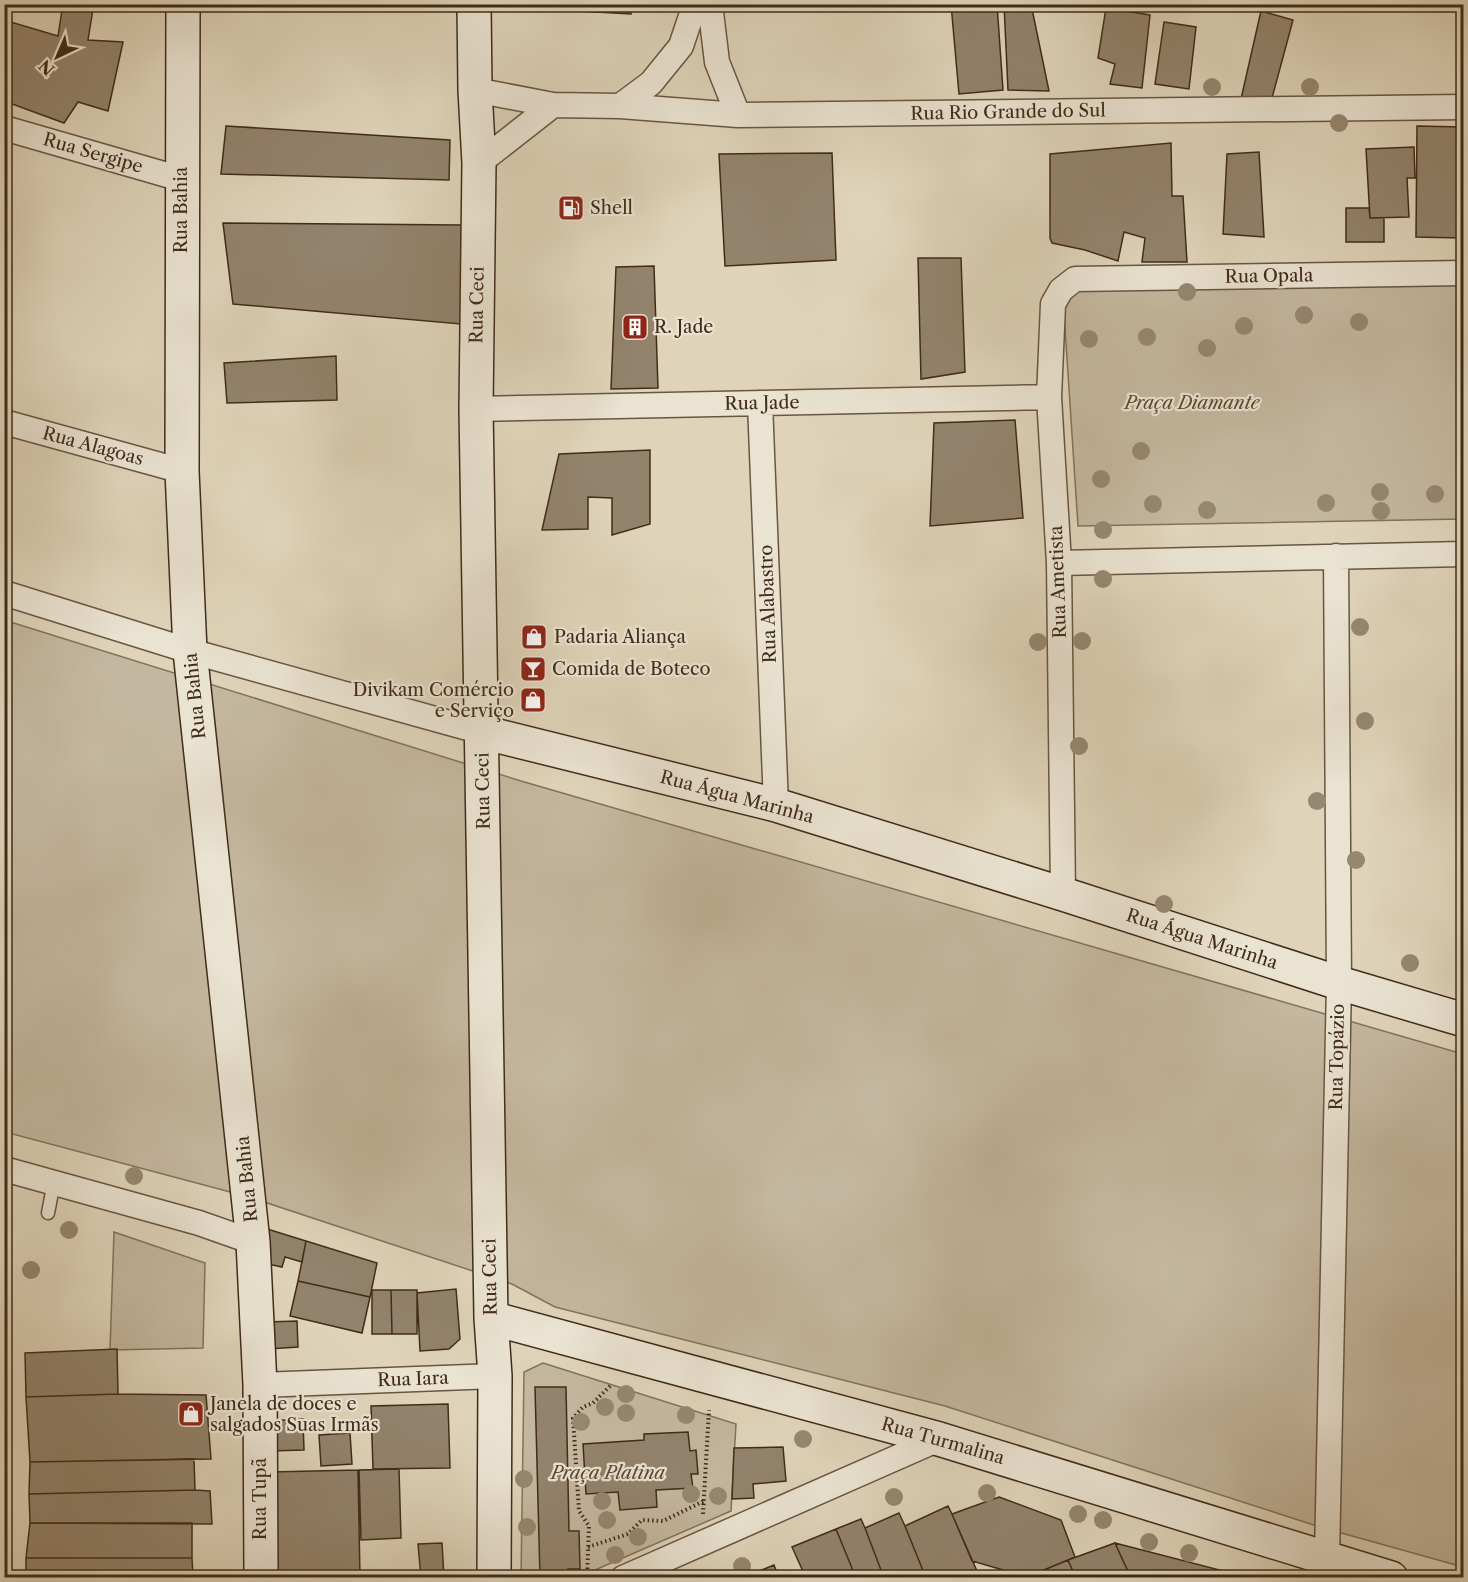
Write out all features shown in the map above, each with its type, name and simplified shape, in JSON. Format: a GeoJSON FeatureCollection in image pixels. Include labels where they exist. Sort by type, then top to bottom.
{"type":"FeatureCollection","features":[{"type":"Feature","properties":{"kind":"main road","name":"Rua Bahia"},"geometry":{"type":"LineString","coordinates":[[183,4],[182,471],[190,651],[253,1242],[260,1384]]}},
{"type":"Feature","properties":{"kind":"main road","name":"Rua Ceci"},"geometry":{"type":"LineString","coordinates":[[474,4],[479,163],[476,409],[491,1318],[495,1376],[494,1578]]}},
{"type":"Feature","properties":{"kind":"main road","name":"Rua Água Marinha"},"geometry":{"type":"LineString","coordinates":[[482,732],[776,805],[1339,983],[1464,1020]]}},
{"type":"Feature","properties":{"kind":"main road","name":"Rua Turmalina"},"geometry":{"type":"LineString","coordinates":[[491,1318],[939,1439],[1323,1567],[1391,1578]]}},
{"type":"Feature","properties":{"kind":"main road","name":"Rua Tupã"},"geometry":{"type":"LineString","coordinates":[[260,1384],[261,1578]]}},
{"type":"Feature","properties":{"kind":"street"},"geometry":{"type":"LineString","coordinates":[[620,106],[651,83],[681,46],[695,4]]}},
{"type":"Feature","properties":{"kind":"street"},"geometry":{"type":"LineString","coordinates":[[710,4],[717,62],[738,115]]}},
{"type":"Feature","properties":{"kind":"street","name":"Rua Rio Grande do Sul"},"geometry":{"type":"LineString","coordinates":[[475,90],[553,105],[620,106],[738,115],[1464,107]]}},
{"type":"Feature","properties":{"kind":"street"},"geometry":{"type":"LineString","coordinates":[[479,163],[553,105]]}},
{"type":"Feature","properties":{"kind":"street","name":"Rua Sergipe"},"geometry":{"type":"LineString","coordinates":[[4,128],[181,179]]}},
{"type":"Feature","properties":{"kind":"street","name":"Rua Opala"},"geometry":{"type":"LineString","coordinates":[[1075,279],[1464,273]]}},
{"type":"Feature","properties":{"kind":"street","name":"Rua Ametista"},"geometry":{"type":"LineString","coordinates":[[1063,894],[1059,563],[1049,397],[1053,304],[1061,290],[1075,279]]}},
{"type":"Feature","properties":{"kind":"street","name":"Rua Jade"},"geometry":{"type":"LineString","coordinates":[[476,409],[1049,397]]}},
{"type":"Feature","properties":{"kind":"street","name":"Rua Alabastro"},"geometry":{"type":"LineString","coordinates":[[760,403],[776,805]]}},
{"type":"Feature","properties":{"kind":"street","name":"Rua Alagoas"},"geometry":{"type":"LineString","coordinates":[[4,422],[182,471]]}},
{"type":"Feature","properties":{"kind":"street"},"geometry":{"type":"LineString","coordinates":[[1059,563],[1464,554]]}},
{"type":"Feature","properties":{"kind":"street","name":"Rua Topázio"},"geometry":{"type":"LineString","coordinates":[[1323,1567],[1339,983],[1336,556]]}},
{"type":"Feature","properties":{"kind":"street","name":"Rua Água Marinha"},"geometry":{"type":"LineString","coordinates":[[4,593],[190,651],[482,732]]}},
{"type":"Feature","properties":{"kind":"street"},"geometry":{"type":"LineString","coordinates":[[4,1169],[199,1223],[253,1242]]}},
{"type":"Feature","properties":{"kind":"street","name":"Rua Iara"},"geometry":{"type":"LineString","coordinates":[[260,1384],[495,1376]]}},
{"type":"Feature","properties":{"kind":"street"},"geometry":{"type":"LineString","coordinates":[[623,1578],[702,1541],[939,1439]]}},
{"type":"Feature","properties":{"kind":"lane"},"geometry":{"type":"LineString","coordinates":[[48,1213],[54,1182]]}},
{"type":"Feature","properties":{"kind":"path"},"geometry":{"type":"LineString","coordinates":[[586,1578],[590,1526],[579,1511],[573,1418],[583,1407],[594,1403],[612,1384],[612,1351]]}},
{"type":"Feature","properties":{"kind":"path"},"geometry":{"type":"LineString","coordinates":[[702,1541],[711,1378]]}},
{"type":"Feature","properties":{"kind":"path"},"geometry":{"type":"LineString","coordinates":[[588,1546],[628,1534],[642,1520],[663,1521],[704,1500]]}},
{"type":"Feature","properties":{"kind":"green space","name":"Praça Diamante"},"geometry":{"type":"Polygon","coordinates":[[[1062,282],[1463,285],[1463,519],[1078,526],[1062,282]]]}},
{"type":"Feature","properties":{"kind":"green space"},"geometry":{"type":"Polygon","coordinates":[[[4,620],[521,781],[1463,1054],[1463,1567],[1320,1527],[945,1406],[555,1307],[512,1284],[249,1197],[5,1132],[4,620]]]}},
{"type":"Feature","properties":{"kind":"green space"},"geometry":{"type":"Polygon","coordinates":[[[114,1232],[205,1263],[203,1348],[110,1350],[114,1232]]]}},
{"type":"Feature","properties":{"kind":"green space","name":"Praça Platina"},"geometry":{"type":"Polygon","coordinates":[[[543,1363],[736,1424],[731,1511],[579,1577],[521,1578],[524,1372],[543,1363]]]}},
{"type":"Feature","properties":{"kind":"building"},"geometry":{"type":"Polygon","coordinates":[[[63,4],[79,4],[93,9],[88,40],[123,42],[108,111],[78,102],[64,123],[4,101],[4,20],[58,36],[63,4]]]}},
{"type":"Feature","properties":{"kind":"building"},"geometry":{"type":"Polygon","coordinates":[[[503,4],[631,4],[631,14],[503,7],[503,4]]]}},
{"type":"Feature","properties":{"kind":"building"},"geometry":{"type":"Polygon","coordinates":[[[951,4],[997,4],[1003,90],[959,94],[951,4]]]}},
{"type":"Feature","properties":{"kind":"building"},"geometry":{"type":"Polygon","coordinates":[[[1004,4],[1031,4],[1049,91],[1008,90],[1004,4]]]}},
{"type":"Feature","properties":{"kind":"building"},"geometry":{"type":"Polygon","coordinates":[[[1106,8],[1150,15],[1142,88],[1110,84],[1115,64],[1098,58],[1106,8]]]}},
{"type":"Feature","properties":{"kind":"building"},"geometry":{"type":"Polygon","coordinates":[[[1261,11],[1293,20],[1272,98],[1241,99],[1261,11]]]}},
{"type":"Feature","properties":{"kind":"building"},"geometry":{"type":"Polygon","coordinates":[[[1164,22],[1196,27],[1189,89],[1155,84],[1164,22]]]}},
{"type":"Feature","properties":{"kind":"building"},"geometry":{"type":"Polygon","coordinates":[[[226,126],[450,140],[449,180],[221,174],[226,126]]]}},
{"type":"Feature","properties":{"kind":"building"},"geometry":{"type":"Polygon","coordinates":[[[1417,126],[1462,127],[1461,238],[1416,237],[1417,126]]]}},
{"type":"Feature","properties":{"kind":"building"},"geometry":{"type":"Polygon","coordinates":[[[1171,143],[1172,196],[1183,196],[1187,262],[1142,262],[1145,238],[1124,232],[1118,261],[1085,250],[1052,243],[1050,238],[1050,154],[1171,143]]]}},
{"type":"Feature","properties":{"kind":"building"},"geometry":{"type":"Polygon","coordinates":[[[1414,147],[1415,178],[1407,178],[1409,217],[1370,218],[1366,149],[1414,147]]]}},
{"type":"Feature","properties":{"kind":"building"},"geometry":{"type":"Polygon","coordinates":[[[1259,152],[1264,237],[1223,234],[1227,154],[1259,152]]]}},
{"type":"Feature","properties":{"kind":"building"},"geometry":{"type":"Polygon","coordinates":[[[832,153],[836,260],[725,266],[719,154],[832,153]]]}},
{"type":"Feature","properties":{"kind":"building"},"geometry":{"type":"Polygon","coordinates":[[[1346,208],[1369,208],[1370,218],[1384,218],[1384,242],[1346,242],[1346,208]]]}},
{"type":"Feature","properties":{"kind":"building"},"geometry":{"type":"Polygon","coordinates":[[[223,223],[463,225],[461,324],[233,304],[223,223]]]}},
{"type":"Feature","properties":{"kind":"building"},"geometry":{"type":"Polygon","coordinates":[[[918,258],[961,258],[965,372],[921,379],[918,258]]]}},
{"type":"Feature","properties":{"kind":"building","name":"R. Jade"},"geometry":{"type":"Polygon","coordinates":[[[654,266],[658,388],[611,389],[616,267],[654,266]]]}},
{"type":"Feature","properties":{"kind":"building"},"geometry":{"type":"Polygon","coordinates":[[[336,356],[337,400],[227,403],[224,363],[336,356]]]}},
{"type":"Feature","properties":{"kind":"building"},"geometry":{"type":"Polygon","coordinates":[[[1015,420],[1023,518],[930,526],[934,423],[1015,420]]]}},
{"type":"Feature","properties":{"kind":"building"},"geometry":{"type":"Polygon","coordinates":[[[650,450],[650,524],[612,535],[612,498],[588,497],[588,529],[542,530],[559,454],[650,450]]]}},
{"type":"Feature","properties":{"kind":"building"},"geometry":{"type":"Polygon","coordinates":[[[264,1228],[306,1241],[302,1262],[285,1257],[282,1267],[263,1263],[264,1228]]]}},
{"type":"Feature","properties":{"kind":"building"},"geometry":{"type":"Polygon","coordinates":[[[306,1241],[377,1263],[370,1297],[298,1281],[306,1241]]]}},
{"type":"Feature","properties":{"kind":"building"},"geometry":{"type":"Polygon","coordinates":[[[298,1281],[370,1297],[362,1333],[290,1316],[298,1281]]]}},
{"type":"Feature","properties":{"kind":"building"},"geometry":{"type":"Polygon","coordinates":[[[456,1289],[460,1339],[449,1349],[420,1351],[417,1293],[456,1289]]]}},
{"type":"Feature","properties":{"kind":"building"},"geometry":{"type":"Polygon","coordinates":[[[372,1290],[391,1290],[392,1334],[372,1334],[372,1290]]]}},
{"type":"Feature","properties":{"kind":"building"},"geometry":{"type":"Polygon","coordinates":[[[391,1290],[417,1290],[417,1334],[392,1334],[391,1290]]]}},
{"type":"Feature","properties":{"kind":"building"},"geometry":{"type":"Polygon","coordinates":[[[297,1321],[298,1347],[268,1349],[267,1322],[297,1321]]]}},
{"type":"Feature","properties":{"kind":"building"},"geometry":{"type":"Polygon","coordinates":[[[117,1349],[118,1394],[26,1397],[25,1353],[117,1349]]]}},
{"type":"Feature","properties":{"kind":"building"},"geometry":{"type":"Polygon","coordinates":[[[535,1387],[566,1387],[569,1531],[579,1531],[580,1569],[568,1569],[569,1578],[540,1578],[535,1387]]]}},
{"type":"Feature","properties":{"kind":"building"},"geometry":{"type":"Polygon","coordinates":[[[118,1394],[206,1395],[211,1459],[30,1462],[26,1397],[118,1394]]]}},
{"type":"Feature","properties":{"kind":"building"},"geometry":{"type":"Polygon","coordinates":[[[448,1404],[450,1468],[373,1469],[371,1406],[448,1404]]]}},
{"type":"Feature","properties":{"kind":"building"},"geometry":{"type":"Polygon","coordinates":[[[303,1419],[304,1450],[269,1451],[268,1421],[303,1419]]]}},
{"type":"Feature","properties":{"kind":"building"},"geometry":{"type":"Polygon","coordinates":[[[688,1432],[690,1451],[696,1450],[698,1474],[691,1474],[693,1488],[656,1490],[657,1507],[620,1510],[618,1492],[586,1494],[583,1444],[644,1440],[644,1434],[688,1432]]]}},
{"type":"Feature","properties":{"kind":"building"},"geometry":{"type":"Polygon","coordinates":[[[350,1433],[352,1464],[321,1466],[319,1435],[350,1433]]]}},
{"type":"Feature","properties":{"kind":"building"},"geometry":{"type":"Polygon","coordinates":[[[783,1447],[786,1481],[753,1484],[754,1498],[732,1499],[734,1448],[783,1447]]]}},
{"type":"Feature","properties":{"kind":"building"},"geometry":{"type":"Polygon","coordinates":[[[194,1459],[195,1490],[29,1494],[30,1462],[194,1459]]]}},
{"type":"Feature","properties":{"kind":"building"},"geometry":{"type":"Polygon","coordinates":[[[399,1469],[401,1538],[361,1540],[359,1470],[399,1469]]]}},
{"type":"Feature","properties":{"kind":"building"},"geometry":{"type":"Polygon","coordinates":[[[358,1470],[360,1578],[273,1578],[270,1472],[358,1470]]]}},
{"type":"Feature","properties":{"kind":"building"},"geometry":{"type":"Polygon","coordinates":[[[210,1491],[212,1524],[30,1523],[29,1494],[210,1491]]]}},
{"type":"Feature","properties":{"kind":"building"},"geometry":{"type":"Polygon","coordinates":[[[999,1497],[1061,1520],[1075,1557],[1027,1577],[972,1561],[952,1514],[999,1497]]]}},
{"type":"Feature","properties":{"kind":"building"},"geometry":{"type":"Polygon","coordinates":[[[948,1506],[980,1578],[926,1578],[905,1526],[948,1506]]]}},
{"type":"Feature","properties":{"kind":"building"},"geometry":{"type":"Polygon","coordinates":[[[899,1513],[926,1578],[884,1578],[865,1528],[899,1513]]]}},
{"type":"Feature","properties":{"kind":"building"},"geometry":{"type":"Polygon","coordinates":[[[861,1519],[884,1578],[856,1578],[836,1529],[861,1519]]]}},
{"type":"Feature","properties":{"kind":"building"},"geometry":{"type":"Polygon","coordinates":[[[30,1523],[192,1523],[192,1558],[26,1558],[30,1523]]]}},
{"type":"Feature","properties":{"kind":"building"},"geometry":{"type":"Polygon","coordinates":[[[836,1529],[856,1578],[806,1578],[792,1547],[836,1529]]]}},
{"type":"Feature","properties":{"kind":"building"},"geometry":{"type":"Polygon","coordinates":[[[442,1543],[444,1578],[421,1578],[418,1544],[442,1543]]]}},
{"type":"Feature","properties":{"kind":"building"},"geometry":{"type":"Polygon","coordinates":[[[1115,1543],[1239,1575],[1240,1578],[1131,1578],[1115,1543]]]}},
{"type":"Feature","properties":{"kind":"building"},"geometry":{"type":"Polygon","coordinates":[[[1115,1543],[1131,1578],[1076,1578],[1068,1560],[1115,1543]]]}},
{"type":"Feature","properties":{"kind":"building"},"geometry":{"type":"Polygon","coordinates":[[[26,1558],[192,1558],[193,1578],[26,1578],[26,1558]]]}},
{"type":"Feature","properties":{"kind":"building"},"geometry":{"type":"Polygon","coordinates":[[[1068,1560],[1076,1578],[1027,1577],[1068,1560]]]}},
{"type":"Feature","properties":{"kind":"building"},"geometry":{"type":"Polygon","coordinates":[[[774,1565],[779,1578],[742,1578],[774,1565]]]}},
{"type":"Feature","properties":{"kind":"place","name":"Shell"},"geometry":{"type":"Point","coordinates":[571,208]}},
{"type":"Feature","properties":{"kind":"place","name":"R. Jade"},"geometry":{"type":"Point","coordinates":[635,327]}},
{"type":"Feature","properties":{"kind":"place","name":"Padaria Aliança"},"geometry":{"type":"Point","coordinates":[534,637]}},
{"type":"Feature","properties":{"kind":"place","name":"Comida de Boteco"},"geometry":{"type":"Point","coordinates":[533,669]}},
{"type":"Feature","properties":{"kind":"place","name":"Divikam Comércio e Serviço"},"geometry":{"type":"Point","coordinates":[533,700]}},
{"type":"Feature","properties":{"kind":"place","name":"Janela de doces e salgados Suas Irmãs"},"geometry":{"type":"Point","coordinates":[191,1414]}}]}
